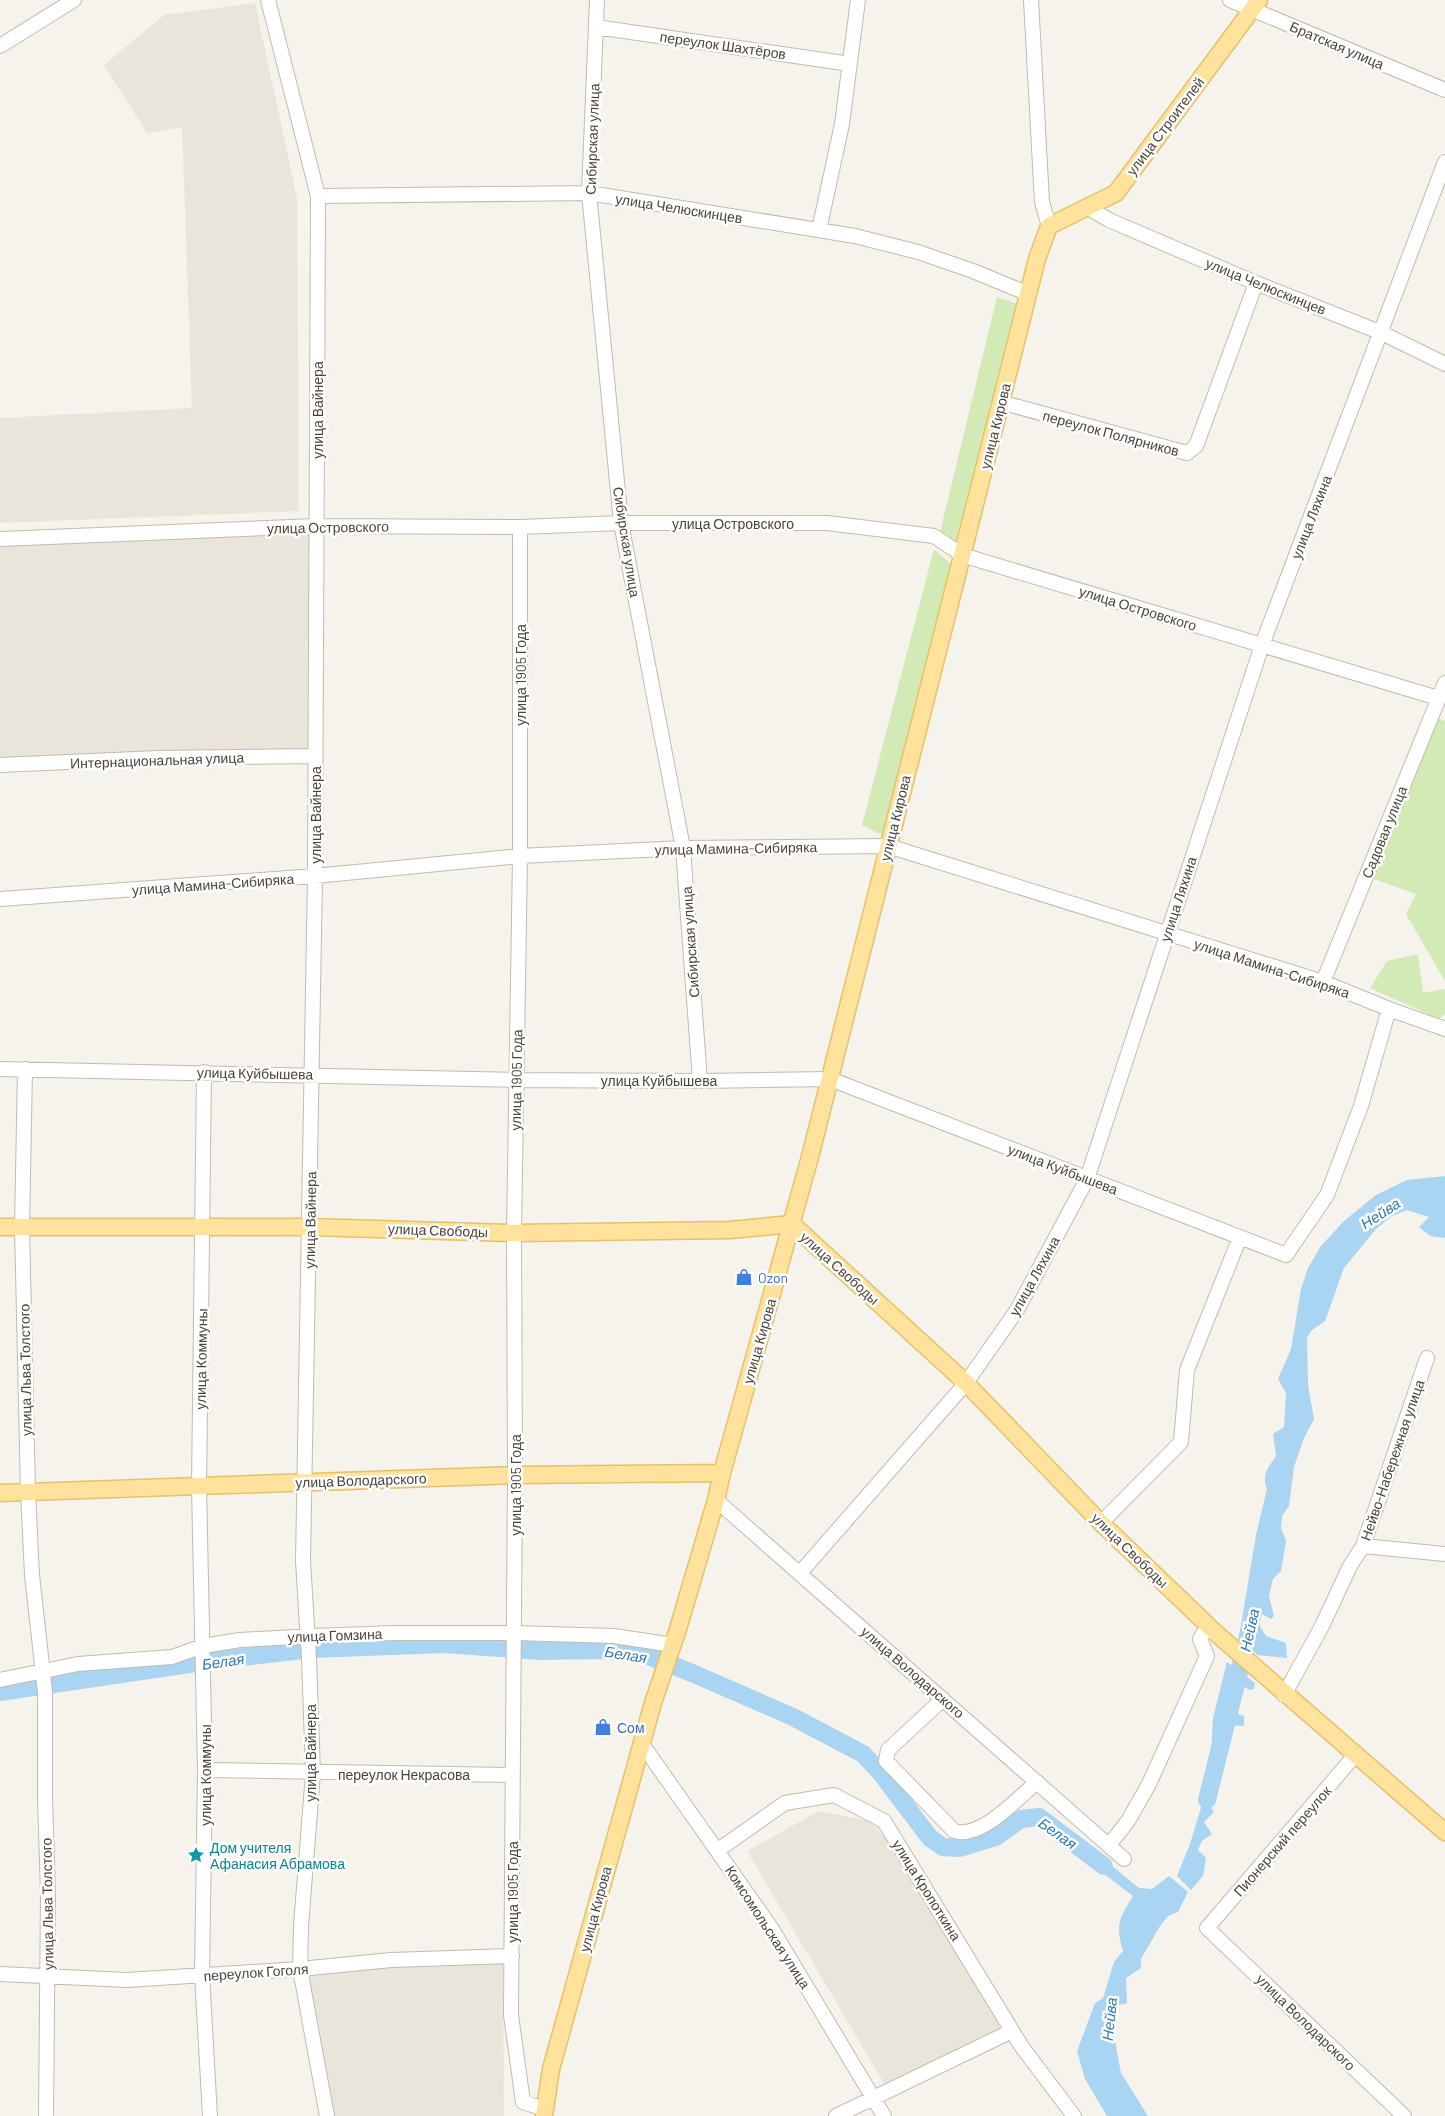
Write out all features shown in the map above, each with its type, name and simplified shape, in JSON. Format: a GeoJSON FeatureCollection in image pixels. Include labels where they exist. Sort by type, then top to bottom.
{"type":"FeatureCollection","features":[{"type":"Feature","properties":{"kind":"main road","name":"улица Строителей"},"geometry":{"type":"LineString","coordinates":[[1049,226],[1116,193],[1256,5]]}},
{"type":"Feature","properties":{"kind":"main road","name":"улица Кирова"},"geometry":{"type":"LineString","coordinates":[[544,2113],[551,2069],[652,1703],[676,1637],[792,1224],[1000,402],[1037,259],[1049,226]]}},
{"type":"Feature","properties":{"kind":"main road","name":"улица Свободы"},"geometry":{"type":"LineString","coordinates":[[0,1227],[310,1227],[514,1233],[730,1230],[792,1224],[966,1383],[1101,1523],[1213,1631],[1284,1695],[1356,1754],[1445,1832]]}},
{"type":"Feature","properties":{"kind":"main road","name":"улица Володарского"},"geometry":{"type":"LineString","coordinates":[[0,1493],[515,1475],[722,1474]]}},
{"type":"Feature","properties":{"kind":"street"},"geometry":{"type":"LineString","coordinates":[[0,46],[74,0]]}},
{"type":"Feature","properties":{"kind":"street","name":"улица Вайнера"},"geometry":{"type":"LineString","coordinates":[[268,0],[318,196],[314,756],[315,876],[303,1561],[313,1773],[301,1926],[300,1969],[327,2116]]}},
{"type":"Feature","properties":{"kind":"street","name":"Сибирская улица"},"geometry":{"type":"LineString","coordinates":[[597,0],[588,193],[621,523],[683,848],[700,1081]]}},
{"type":"Feature","properties":{"kind":"street"},"geometry":{"type":"LineString","coordinates":[[818,230],[842,124],[858,0]]}},
{"type":"Feature","properties":{"kind":"street"},"geometry":{"type":"LineString","coordinates":[[1031,0],[1042,202],[1049,226]]}},
{"type":"Feature","properties":{"kind":"street","name":"Братская улица"},"geometry":{"type":"LineString","coordinates":[[1230,0],[1256,5],[1445,90]]}},
{"type":"Feature","properties":{"kind":"street","name":"переулок Шахтёров"},"geometry":{"type":"LineString","coordinates":[[596,27],[850,64]]}},
{"type":"Feature","properties":{"kind":"street","name":"улица Ляхина"},"geometry":{"type":"LineString","coordinates":[[800,1573],[966,1383],[1017,1310],[1087,1179],[1262,645],[1382,333],[1445,162]]}},
{"type":"Feature","properties":{"kind":"street","name":"улица Челюскинцев"},"geometry":{"type":"LineString","coordinates":[[318,196],[588,193],[855,236],[918,252],[1029,294]]}},
{"type":"Feature","properties":{"kind":"street","name":"улица Челюскинцев"},"geometry":{"type":"LineString","coordinates":[[1086,208],[1109,220],[1256,283],[1382,333],[1445,364]]}},
{"type":"Feature","properties":{"kind":"street","name":"переулок Полярников"},"geometry":{"type":"LineString","coordinates":[[1000,402],[1187,453],[1196,446],[1256,283]]}},
{"type":"Feature","properties":{"kind":"street","name":"улица Островского"},"geometry":{"type":"LineString","coordinates":[[0,539],[316,526],[520,527],[621,523],[827,523],[934,536],[962,555],[1438,698]]}},
{"type":"Feature","properties":{"kind":"street","name":"улица 1905 Года"},"geometry":{"type":"LineString","coordinates":[[520,527],[520,856],[514,1233],[515,1475],[511,2015],[523,2102],[544,2113]]}},
{"type":"Feature","properties":{"kind":"street","name":"Садовая улица"},"geometry":{"type":"LineString","coordinates":[[1323,982],[1445,683]]}},
{"type":"Feature","properties":{"kind":"street","name":"Интернациональная улица"},"geometry":{"type":"LineString","coordinates":[[0,765],[159,758],[314,756]]}},
{"type":"Feature","properties":{"kind":"street","name":"улица Мамина-Сибиряка"},"geometry":{"type":"LineString","coordinates":[[0,899],[315,876],[520,856],[683,848],[888,846],[1323,982],[1445,1029]]}},
{"type":"Feature","properties":{"kind":"street","name":"улица Куйбышева"},"geometry":{"type":"LineString","coordinates":[[0,1069],[311,1074],[516,1080],[700,1081],[830,1079],[1286,1255],[1327,1195],[1362,1106],[1389,1009]]}},
{"type":"Feature","properties":{"kind":"street","name":"улица Льва Толстого"},"geometry":{"type":"LineString","coordinates":[[26,1069],[22,1227],[28,1492],[32,1575],[45,1692],[45,1798],[48,1894],[46,2116]]}},
{"type":"Feature","properties":{"kind":"street","name":"улица Коммуны"},"geometry":{"type":"LineString","coordinates":[[204,1072],[199,1486],[205,1770],[202,1975],[210,2116]]}},
{"type":"Feature","properties":{"kind":"street"},"geometry":{"type":"LineString","coordinates":[[1101,1523],[1181,1442],[1187,1370],[1240,1237]]}},
{"type":"Feature","properties":{"kind":"street","name":"Нейво-Набережная улица"},"geometry":{"type":"LineString","coordinates":[[1284,1695],[1322,1626],[1350,1566],[1363,1546],[1427,1358]]}},
{"type":"Feature","properties":{"kind":"street","name":"улица Володарского"},"geometry":{"type":"LineString","coordinates":[[716,1500],[1124,1859]]}},
{"type":"Feature","properties":{"kind":"street"},"geometry":{"type":"LineString","coordinates":[[1363,1546],[1445,1554]]}},
{"type":"Feature","properties":{"kind":"street"},"geometry":{"type":"LineString","coordinates":[[1109,1845],[1128,1821],[1149,1784],[1207,1656],[1200,1640],[1213,1631]]}},
{"type":"Feature","properties":{"kind":"street","name":"улица Гомзина"},"geometry":{"type":"LineString","coordinates":[[0,1680],[78,1664],[172,1657],[203,1646],[240,1640],[395,1633],[514,1633],[676,1637]]}},
{"type":"Feature","properties":{"kind":"street"},"geometry":{"type":"LineString","coordinates":[[943,1699],[888,1750],[886,1761],[954,1831],[961,1833],[982,1827],[1037,1782]]}},
{"type":"Feature","properties":{"kind":"street","name":"Комсомольская улица"},"geometry":{"type":"LineString","coordinates":[[642,1744],[772,1929],[884,2116]]}},
{"type":"Feature","properties":{"kind":"street","name":"Пионерский переулок"},"geometry":{"type":"LineString","coordinates":[[1207,1928],[1356,1754]]}},
{"type":"Feature","properties":{"kind":"street","name":"переулок Некрасова"},"geometry":{"type":"LineString","coordinates":[[205,1770],[313,1773],[513,1774]]}},
{"type":"Feature","properties":{"kind":"street","name":"улица Кропоткина"},"geometry":{"type":"LineString","coordinates":[[718,1850],[785,1803],[834,1795],[884,1822],[1022,2047],[1074,2116]]}},
{"type":"Feature","properties":{"kind":"street","name":"улица Володарского"},"geometry":{"type":"LineString","coordinates":[[1207,1928],[1404,2116]]}},
{"type":"Feature","properties":{"kind":"street","name":"переулок Гоголя"},"geometry":{"type":"LineString","coordinates":[[0,1974],[127,1980],[300,1969],[391,1960],[512,1956]]}},
{"type":"Feature","properties":{"kind":"street"},"geometry":{"type":"LineString","coordinates":[[836,2116],[1012,2030]]}},
{"type":"Feature","properties":{"kind":"shaded area"},"geometry":{"type":"Polygon","coordinates":[[[255,3],[297,198],[299,511],[0,523],[0,418],[192,408],[182,127],[147,133],[104,65],[164,15],[255,3]]]}},
{"type":"Feature","properties":{"kind":"shaded area"},"geometry":{"type":"Polygon","coordinates":[[[309,531],[311,751],[0,758],[0,545],[309,531]]]}},
{"type":"Feature","properties":{"kind":"shaded area"},"geometry":{"type":"Polygon","coordinates":[[[819,1811],[870,1821],[896,1849],[1004,2027],[885,2085],[747,1851],[819,1811]]]}},
{"type":"Feature","properties":{"kind":"shaded area"},"geometry":{"type":"Polygon","coordinates":[[[503,1960],[504,2116],[334,2116],[306,1973],[503,1960]]]}},
{"type":"Feature","properties":{"kind":"green space"},"geometry":{"type":"Polygon","coordinates":[[[997,297],[1017,304],[958,543],[940,532],[997,297]]]}},
{"type":"Feature","properties":{"kind":"green space"},"geometry":{"type":"Polygon","coordinates":[[[934,549],[951,564],[884,836],[862,825],[934,549]]]}},
{"type":"Feature","properties":{"kind":"green space"},"geometry":{"type":"Polygon","coordinates":[[[1437,718],[1445,721],[1445,981],[1406,914],[1416,894],[1371,878],[1437,718]]]}},
{"type":"Feature","properties":{"kind":"green space"},"geometry":{"type":"Polygon","coordinates":[[[1418,954],[1423,993],[1445,989],[1445,1014],[1439,1019],[1370,988],[1387,961],[1418,954]]]}},
{"type":"Feature","properties":{"kind":"water"},"geometry":{"type":"Polygon","coordinates":[[[1445,1176],[1445,1238],[1430,1236],[1419,1227],[1429,1217],[1407,1210],[1392,1216],[1376,1229],[1344,1268],[1325,1321],[1312,1330],[1307,1338],[1308,1385],[1314,1419],[1304,1438],[1294,1467],[1289,1506],[1282,1516],[1281,1528],[1286,1541],[1281,1571],[1273,1579],[1269,1596],[1274,1616],[1271,1619],[1262,1614],[1259,1625],[1266,1636],[1286,1643],[1287,1658],[1257,1655],[1239,1637],[1256,1535],[1267,1489],[1265,1475],[1276,1456],[1273,1434],[1284,1427],[1286,1393],[1278,1379],[1291,1349],[1301,1289],[1308,1268],[1321,1246],[1344,1221],[1376,1195],[1407,1180],[1445,1176]]]}},
{"type":"Feature","properties":{"kind":"water"},"geometry":{"type":"Polygon","coordinates":[[[1227,1662],[1255,1683],[1254,1689],[1249,1690],[1239,1682],[1231,1712],[1244,1716],[1244,1726],[1227,1725],[1223,1741],[1226,1745],[1216,1759],[1211,1754],[1213,1718],[1227,1662]]]}},
{"type":"Feature","properties":{"kind":"water"},"geometry":{"type":"Polygon","coordinates":[[[1211,1775],[1219,1781],[1217,1794],[1209,1798],[1210,1806],[1214,1812],[1204,1822],[1212,1834],[1202,1841],[1198,1850],[1206,1858],[1203,1876],[1191,1890],[1177,1876],[1190,1844],[1211,1775]]]}},
{"type":"Feature","properties":{"kind":"water"},"geometry":{"type":"Polygon","coordinates":[[[1086,1852],[1095,1852],[1139,1888],[1152,1889],[1169,1876],[1188,1892],[1178,1912],[1168,1916],[1160,1926],[1141,1959],[1141,1968],[1126,1978],[1127,2003],[1115,2006],[1112,2025],[1121,2073],[1148,2116],[1107,2116],[1085,2079],[1077,2051],[1095,2003],[1103,1998],[1114,1962],[1123,1951],[1119,1934],[1120,1922],[1124,1910],[1133,1896],[1091,1864],[1086,1852]]]}},
{"type":"Feature","properties":{"kind":"waterway","name":"Нейва"},"geometry":{"type":"LineString","coordinates":[[1207,1800],[1251,1624]]}},
{"type":"Feature","properties":{"kind":"waterway","name":"Белая"},"geometry":{"type":"LineString","coordinates":[[0,1692],[209,1661],[311,1649],[445,1644],[540,1651],[606,1650],[646,1655],[793,1717],[863,1754],[880,1772],[930,1838],[943,1847],[960,1848],[996,1837],[1021,1819],[1039,1817],[1104,1866]]}},
{"type":"Feature","properties":{"kind":"place","name":"Ozon"},"geometry":{"type":"Point","coordinates":[744,1277]}},
{"type":"Feature","properties":{"kind":"place","name":"Сом"},"geometry":{"type":"Point","coordinates":[603,1727]}},
{"type":"Feature","properties":{"kind":"place","name":"Дом учителя Афанасия Абрамова"},"geometry":{"type":"Point","coordinates":[196,1855]}}]}
